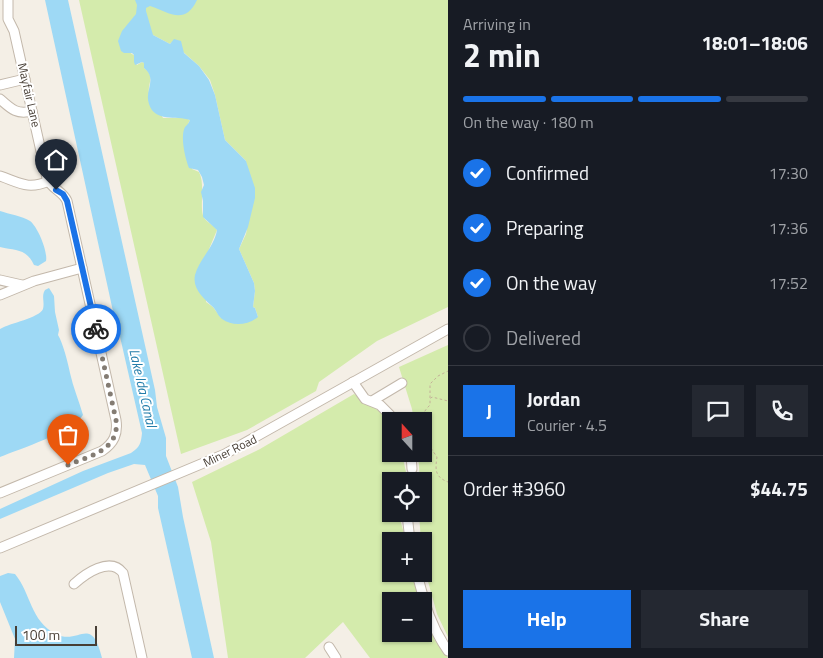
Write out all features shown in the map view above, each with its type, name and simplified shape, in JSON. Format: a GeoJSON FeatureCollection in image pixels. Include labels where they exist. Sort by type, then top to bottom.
{"type":"FeatureCollection","features":[{"type":"Feature","properties":{"kind":"street","name":"Mayfair Lane"},"geometry":{"type":"LineString","coordinates":[[8,0],[4,19],[14,31],[48,181]]}},
{"type":"Feature","properties":{"kind":"street"},"geometry":{"type":"LineString","coordinates":[[0,85],[25,79]]}},
{"type":"Feature","properties":{"kind":"street"},"geometry":{"type":"LineString","coordinates":[[0,99],[13,111],[22,114],[32,111]]}},
{"type":"Feature","properties":{"kind":"street"},"geometry":{"type":"LineString","coordinates":[[0,176],[31,186],[39,186],[48,181],[53,188],[63,194],[67,201],[117,429],[115,438],[102,451],[0,494]]}},
{"type":"Feature","properties":{"kind":"street"},"geometry":{"type":"LineString","coordinates":[[0,295],[49,276],[82,268]]}},
{"type":"Feature","properties":{"kind":"street"},"geometry":{"type":"LineString","coordinates":[[0,280],[22,286]]}},
{"type":"Feature","properties":{"kind":"street","name":"Miner Road"},"geometry":{"type":"LineString","coordinates":[[0,548],[177,475],[251,441],[448,329]]}},
{"type":"Feature","properties":{"kind":"street"},"geometry":{"type":"LineString","coordinates":[[353,382],[365,399],[380,405],[387,412]]}},
{"type":"Feature","properties":{"kind":"street"},"geometry":{"type":"LineString","coordinates":[[372,401],[402,383]]}},
{"type":"Feature","properties":{"kind":"street"},"geometry":{"type":"LineString","coordinates":[[412,462],[412,469]]}},
{"type":"Feature","properties":{"kind":"street"},"geometry":{"type":"LineString","coordinates":[[74,584],[87,574],[103,567],[113,566],[123,573],[142,658]]}},
{"type":"Feature","properties":{"kind":"street"},"geometry":{"type":"LineString","coordinates":[[419,582],[430,621],[448,651]]}},
{"type":"Feature","properties":{"kind":"street"},"geometry":{"type":"LineString","coordinates":[[329,647],[336,658]]}},
{"type":"Feature","properties":{"kind":"path"},"geometry":{"type":"LineString","coordinates":[[424,412],[430,405],[430,384],[438,376],[448,372]]}},
{"type":"Feature","properties":{"kind":"path"},"geometry":{"type":"LineString","coordinates":[[430,399],[432,397],[448,400]]}},
{"type":"Feature","properties":{"kind":"path"},"geometry":{"type":"LineString","coordinates":[[432,450],[437,457],[435,466],[437,472],[441,479],[448,482]]}},
{"type":"Feature","properties":{"kind":"green space"},"geometry":{"type":"Polygon","coordinates":[[[79,0],[448,0],[448,307],[377,341],[319,382],[316,391],[247,430],[181,454],[79,0]],[[153,35],[129,52],[135,56],[134,59],[137,65],[142,62],[144,63],[144,68],[150,74],[150,96],[163,118],[185,118],[190,120],[188,124],[192,169],[199,172],[201,177],[203,215],[217,230],[207,254],[206,302],[213,307],[221,318],[258,317],[253,307],[254,283],[239,249],[246,234],[249,217],[246,161],[225,140],[210,80],[199,66],[172,42],[170,44],[153,35]]]}},
{"type":"Feature","properties":{"kind":"green space"},"geometry":{"type":"Polygon","coordinates":[[[448,345],[448,637],[437,614],[428,582],[432,582],[432,532],[420,532],[420,522],[432,522],[432,472],[419,472],[419,462],[432,462],[432,412],[412,412],[399,367],[448,345]]]}},
{"type":"Feature","properties":{"kind":"green space"},"geometry":{"type":"Polygon","coordinates":[[[354,394],[382,413],[382,462],[404,462],[406,472],[382,472],[382,522],[401,522],[404,532],[382,532],[382,582],[415,582],[418,592],[382,592],[382,642],[432,642],[432,633],[434,639],[448,658],[370,658],[343,622],[305,658],[228,658],[211,542],[192,482],[260,449],[354,394]]]}},
{"type":"Feature","properties":{"kind":"water","name":"Lake Ida Canal"},"geometry":{"type":"Polygon","coordinates":[[[45,0],[68,0],[155,390],[157,407],[166,438],[166,456],[178,487],[214,658],[192,658],[158,508],[158,496],[145,465],[134,464],[108,473],[0,519],[0,509],[83,471],[131,453],[140,444],[142,433],[116,325],[45,0]]]}},
{"type":"Feature","properties":{"kind":"water"},"geometry":{"type":"Polygon","coordinates":[[[135,0],[197,0],[187,13],[182,15],[170,14],[150,6],[146,8],[146,11],[153,35],[170,44],[174,39],[181,41],[184,53],[199,66],[209,80],[215,95],[225,140],[246,161],[255,188],[255,198],[248,227],[239,249],[254,283],[253,307],[258,317],[250,322],[236,324],[226,322],[206,301],[195,285],[197,269],[213,242],[217,230],[203,217],[201,192],[204,185],[202,177],[198,170],[189,168],[186,159],[183,136],[185,127],[190,120],[161,116],[152,110],[148,99],[150,76],[144,68],[144,63],[135,65],[132,53],[121,51],[118,41],[122,31],[136,14],[137,5],[135,0]]]}},
{"type":"Feature","properties":{"kind":"water"},"geometry":{"type":"Polygon","coordinates":[[[0,211],[23,218],[33,224],[44,246],[46,261],[38,266],[34,265],[24,253],[0,247],[0,211]]]}},
{"type":"Feature","properties":{"kind":"water"},"geometry":{"type":"Polygon","coordinates":[[[49,288],[54,296],[59,330],[58,335],[83,415],[68,428],[57,434],[0,457],[0,329],[30,318],[40,312],[43,309],[44,292],[49,288]]]}},
{"type":"Feature","properties":{"kind":"water"},"geometry":{"type":"Polygon","coordinates":[[[8,573],[15,574],[36,614],[47,628],[64,637],[89,634],[98,645],[102,658],[14,658],[15,639],[0,602],[0,576],[8,573]]]}},
{"type":"Feature","properties":{"kind":"way so far"},"geometry":{"type":"LineString","coordinates":[[68,465],[102,451],[110,445],[116,434],[116,420],[96,329]]}},
{"type":"Feature","properties":{"kind":"route"},"geometry":{"type":"LineString","coordinates":[[56,190],[66,197],[96,329]]}}]}
